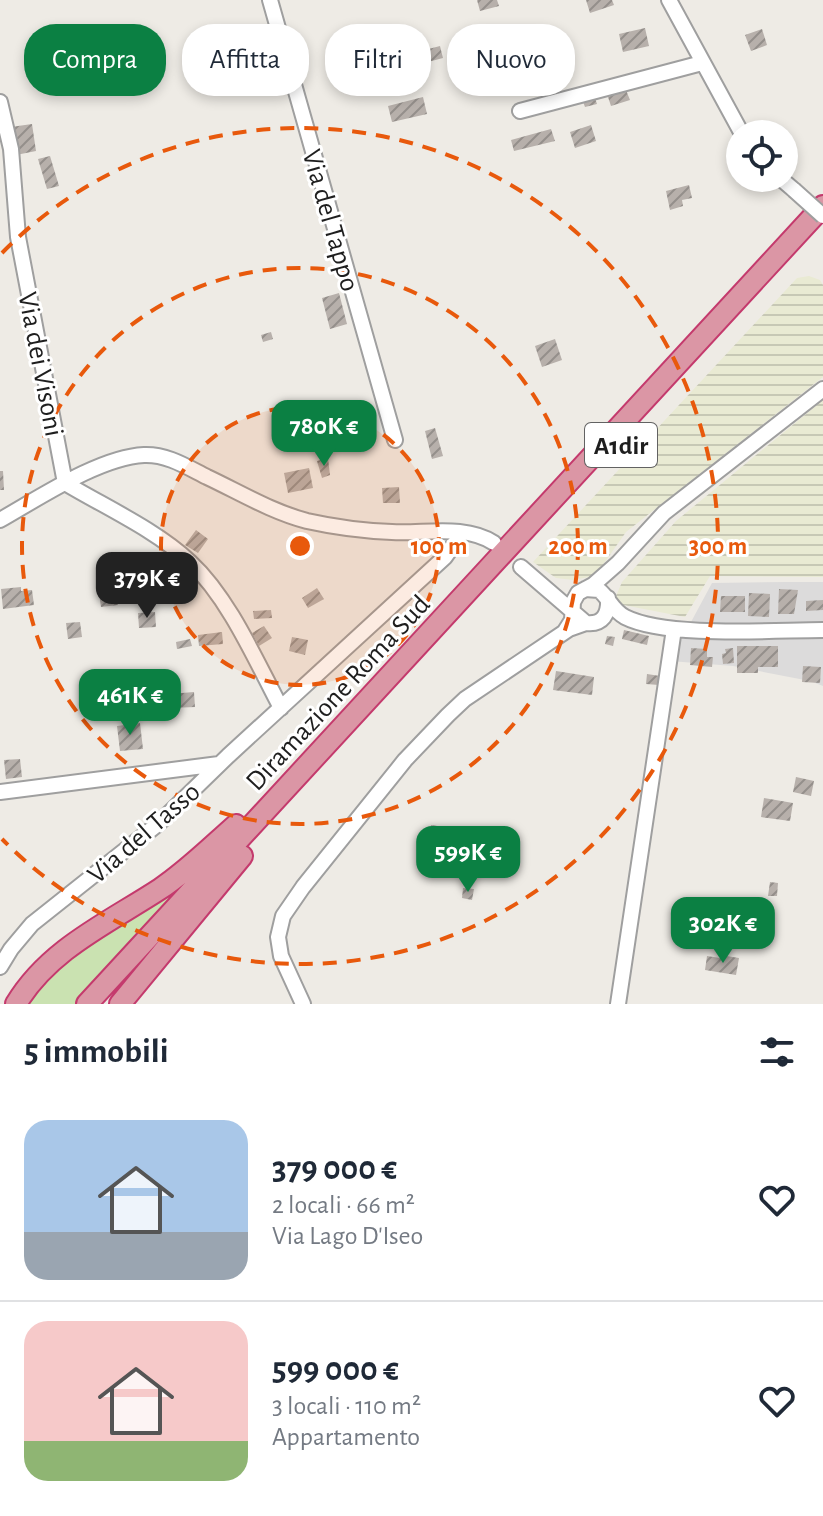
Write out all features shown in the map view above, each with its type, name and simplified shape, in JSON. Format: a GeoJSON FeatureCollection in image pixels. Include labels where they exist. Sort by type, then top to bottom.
{"type":"FeatureCollection","features":[{"type":"Feature","properties":{"kind":"highway","name":"Diramazione Roma Sud"},"geometry":{"type":"LineString","coordinates":[[87,1004],[823,206]]}},
{"type":"Feature","properties":{"kind":"highway","name":"Diramazione Roma Sud"},"geometry":{"type":"LineString","coordinates":[[179,930],[309,780],[823,226]]}},
{"type":"Feature","properties":{"kind":"highway"},"geometry":{"type":"LineString","coordinates":[[16,1004],[39,973],[59,954],[171,881],[298,775]]}},
{"type":"Feature","properties":{"kind":"highway"},"geometry":{"type":"LineString","coordinates":[[133,1004],[179,930]]}},
{"type":"Feature","properties":{"kind":"highway","name":"A1dir"},"geometry":{"type":"LineString","coordinates":[[120,1004],[179,930]]}},
{"type":"Feature","properties":{"kind":"street","name":"Via del Tappo"},"geometry":{"type":"LineString","coordinates":[[270,0],[395,440]]}},
{"type":"Feature","properties":{"kind":"street"},"geometry":{"type":"LineString","coordinates":[[669,0],[734,120]]}},
{"type":"Feature","properties":{"kind":"street"},"geometry":{"type":"LineString","coordinates":[[520,111],[702,63]]}},
{"type":"Feature","properties":{"kind":"street","name":"Via dei Visoni"},"geometry":{"type":"LineString","coordinates":[[0,102],[11,149],[18,237],[65,483]]}},
{"type":"Feature","properties":{"kind":"street"},"geometry":{"type":"LineString","coordinates":[[796,192],[823,216]]}},
{"type":"Feature","properties":{"kind":"street"},"geometry":{"type":"LineString","coordinates":[[558,636],[570,624],[573,602],[582,591],[618,563],[670,507],[823,389]]}},
{"type":"Feature","properties":{"kind":"street"},"geometry":{"type":"LineString","coordinates":[[0,520],[65,483],[117,460],[153,455],[174,461],[237,492],[306,520],[374,531],[480,535],[494,543]]}},
{"type":"Feature","properties":{"kind":"street"},"geometry":{"type":"LineString","coordinates":[[65,483],[170,546],[195,566],[235,625],[281,708]]}},
{"type":"Feature","properties":{"kind":"street","name":"Via del Tasso"},"geometry":{"type":"LineString","coordinates":[[0,967],[13,945],[32,924],[158,824],[445,557],[462,533]]}},
{"type":"Feature","properties":{"kind":"street"},"geometry":{"type":"LineString","coordinates":[[303,1004],[278,946],[283,916],[356,820],[433,729],[465,699],[558,636],[574,627],[598,623],[604,618],[608,610],[609,587],[618,563]]}},
{"type":"Feature","properties":{"kind":"street"},"geometry":{"type":"LineString","coordinates":[[521,567],[586,623]]}},
{"type":"Feature","properties":{"kind":"street"},"geometry":{"type":"LineString","coordinates":[[550,593],[564,596],[599,590],[626,618]]}},
{"type":"Feature","properties":{"kind":"street"},"geometry":{"type":"LineString","coordinates":[[604,618],[626,618],[674,629],[823,630]]}},
{"type":"Feature","properties":{"kind":"street"},"geometry":{"type":"LineString","coordinates":[[618,1004],[674,629]]}},
{"type":"Feature","properties":{"kind":"street"},"geometry":{"type":"LineString","coordinates":[[0,792],[219,764]]}},
{"type":"Feature","properties":{"kind":"shaded area"},"geometry":{"type":"Polygon","coordinates":[[[823,582],[823,686],[733,666],[670,661],[712,583],[823,582]]]}},
{"type":"Feature","properties":{"kind":"green space"},"geometry":{"type":"Polygon","coordinates":[[[809,276],[820,280],[823,285],[823,377],[626,532],[600,569],[589,577],[573,580],[556,578],[533,562],[797,278],[809,276]]]}},
{"type":"Feature","properties":{"kind":"green space"},"geometry":{"type":"Polygon","coordinates":[[[823,400],[823,577],[710,576],[685,617],[613,603],[622,582],[676,521],[823,400]]]}},
{"type":"Feature","properties":{"kind":"green space"},"geometry":{"type":"Polygon","coordinates":[[[185,886],[76,1004],[24,1004],[39,984],[76,950],[118,922],[185,886]]]}},
{"type":"Feature","properties":{"kind":"building"},"geometry":{"type":"Polygon","coordinates":[[[477,0],[497,0],[499,6],[480,11],[477,0]]]}},
{"type":"Feature","properties":{"kind":"building"},"geometry":{"type":"Polygon","coordinates":[[[586,0],[612,0],[614,5],[590,13],[586,0]]]}},
{"type":"Feature","properties":{"kind":"building"},"geometry":{"type":"Polygon","coordinates":[[[645,28],[649,46],[623,52],[619,34],[645,28]]]}},
{"type":"Feature","properties":{"kind":"building"},"geometry":{"type":"Polygon","coordinates":[[[762,29],[767,45],[751,51],[745,35],[762,29]]]}},
{"type":"Feature","properties":{"kind":"building"},"geometry":{"type":"Polygon","coordinates":[[[440,46],[443,58],[431,61],[431,48],[440,46]]]}},
{"type":"Feature","properties":{"kind":"building"},"geometry":{"type":"Polygon","coordinates":[[[626,90],[630,100],[611,106],[608,97],[626,90]]]}},
{"type":"Feature","properties":{"kind":"building"},"geometry":{"type":"Polygon","coordinates":[[[594,95],[597,104],[585,107],[582,99],[594,95]]]}},
{"type":"Feature","properties":{"kind":"building"},"geometry":{"type":"Polygon","coordinates":[[[423,97],[427,114],[392,122],[388,106],[423,97]]]}},
{"type":"Feature","properties":{"kind":"building"},"geometry":{"type":"Polygon","coordinates":[[[32,124],[36,151],[16,155],[11,127],[32,124]]]}},
{"type":"Feature","properties":{"kind":"building"},"geometry":{"type":"Polygon","coordinates":[[[591,125],[596,141],[575,148],[570,132],[591,125]]]}},
{"type":"Feature","properties":{"kind":"building"},"geometry":{"type":"Polygon","coordinates":[[[551,129],[555,141],[514,151],[511,140],[551,129]]]}},
{"type":"Feature","properties":{"kind":"building"},"geometry":{"type":"Polygon","coordinates":[[[50,156],[59,186],[47,189],[38,159],[50,156]]]}},
{"type":"Feature","properties":{"kind":"building"},"geometry":{"type":"Polygon","coordinates":[[[689,185],[692,198],[682,200],[683,206],[670,210],[666,191],[689,185]]]}},
{"type":"Feature","properties":{"kind":"building"},"geometry":{"type":"Polygon","coordinates":[[[339,293],[347,324],[330,329],[322,298],[339,293]]]}},
{"type":"Feature","properties":{"kind":"building"},"geometry":{"type":"Polygon","coordinates":[[[271,332],[273,339],[263,342],[261,335],[271,332]]]}},
{"type":"Feature","properties":{"kind":"building"},"geometry":{"type":"Polygon","coordinates":[[[555,339],[562,360],[542,367],[535,346],[555,339]]]}},
{"type":"Feature","properties":{"kind":"building"},"geometry":{"type":"Polygon","coordinates":[[[435,428],[443,456],[432,459],[425,431],[435,428]]]}},
{"type":"Feature","properties":{"kind":"building"},"geometry":{"type":"Polygon","coordinates":[[[328,458],[330,475],[322,478],[317,461],[328,458]]]}},
{"type":"Feature","properties":{"kind":"building"},"geometry":{"type":"Polygon","coordinates":[[[309,468],[313,488],[288,493],[284,473],[309,468]]]}},
{"type":"Feature","properties":{"kind":"building"},"geometry":{"type":"Polygon","coordinates":[[[0,471],[3,471],[4,490],[0,490],[0,471]]]}},
{"type":"Feature","properties":{"kind":"building"},"geometry":{"type":"Polygon","coordinates":[[[399,487],[400,503],[383,503],[382,488],[399,487]]]}},
{"type":"Feature","properties":{"kind":"building"},"geometry":{"type":"Polygon","coordinates":[[[196,530],[208,539],[198,553],[185,545],[196,530]]]}},
{"type":"Feature","properties":{"kind":"building"},"geometry":{"type":"Polygon","coordinates":[[[157,561],[158,578],[125,581],[124,564],[157,561]]]}},
{"type":"Feature","properties":{"kind":"building"},"geometry":{"type":"Polygon","coordinates":[[[180,585],[182,601],[165,603],[164,586],[180,585]]]}},
{"type":"Feature","properties":{"kind":"building"},"geometry":{"type":"Polygon","coordinates":[[[21,587],[21,591],[32,590],[34,605],[3,609],[1,589],[21,587]]]}},
{"type":"Feature","properties":{"kind":"building"},"geometry":{"type":"Polygon","coordinates":[[[317,588],[324,599],[308,608],[302,598],[317,588]]]}},
{"type":"Feature","properties":{"kind":"building"},"geometry":{"type":"Polygon","coordinates":[[[779,589],[798,590],[794,614],[778,614],[779,589]]]}},
{"type":"Feature","properties":{"kind":"building"},"geometry":{"type":"Polygon","coordinates":[[[115,591],[118,605],[101,607],[99,594],[115,591]]]}},
{"type":"Feature","properties":{"kind":"building"},"geometry":{"type":"Polygon","coordinates":[[[749,593],[770,594],[769,617],[748,616],[749,593]]]}},
{"type":"Feature","properties":{"kind":"building"},"geometry":{"type":"Polygon","coordinates":[[[721,596],[745,596],[745,612],[720,612],[721,596]]]}},
{"type":"Feature","properties":{"kind":"building"},"geometry":{"type":"Polygon","coordinates":[[[823,600],[823,610],[806,611],[806,601],[823,600]]]}},
{"type":"Feature","properties":{"kind":"building"},"geometry":{"type":"Polygon","coordinates":[[[271,610],[272,618],[254,619],[253,611],[271,610]]]}},
{"type":"Feature","properties":{"kind":"building"},"geometry":{"type":"Polygon","coordinates":[[[155,612],[156,627],[139,628],[138,613],[155,612]]]}},
{"type":"Feature","properties":{"kind":"building"},"geometry":{"type":"Polygon","coordinates":[[[80,622],[82,637],[68,639],[66,623],[80,622]]]}},
{"type":"Feature","properties":{"kind":"building"},"geometry":{"type":"Polygon","coordinates":[[[264,626],[272,638],[259,646],[252,633],[264,626]]]}},
{"type":"Feature","properties":{"kind":"building"},"geometry":{"type":"Polygon","coordinates":[[[624,630],[649,636],[647,645],[622,639],[624,630]]]}},
{"type":"Feature","properties":{"kind":"building"},"geometry":{"type":"Polygon","coordinates":[[[222,632],[223,644],[199,646],[198,635],[222,632]]]}},
{"type":"Feature","properties":{"kind":"building"},"geometry":{"type":"Polygon","coordinates":[[[607,636],[615,637],[613,646],[605,644],[607,636]]]}},
{"type":"Feature","properties":{"kind":"building"},"geometry":{"type":"Polygon","coordinates":[[[292,637],[308,640],[305,655],[289,651],[292,637]]]}},
{"type":"Feature","properties":{"kind":"building"},"geometry":{"type":"Polygon","coordinates":[[[190,639],[192,646],[177,649],[176,642],[190,639]]]}},
{"type":"Feature","properties":{"kind":"building"},"geometry":{"type":"Polygon","coordinates":[[[737,646],[778,646],[778,667],[758,667],[758,673],[737,673],[737,646]]]}},
{"type":"Feature","properties":{"kind":"building"},"geometry":{"type":"Polygon","coordinates":[[[691,648],[707,649],[707,657],[713,657],[712,667],[690,665],[691,648]]]}},
{"type":"Feature","properties":{"kind":"building"},"geometry":{"type":"Polygon","coordinates":[[[733,648],[734,663],[723,664],[725,649],[733,648]]]}},
{"type":"Feature","properties":{"kind":"building"},"geometry":{"type":"Polygon","coordinates":[[[803,666],[821,667],[820,683],[802,682],[803,666]]]}},
{"type":"Feature","properties":{"kind":"building"},"geometry":{"type":"Polygon","coordinates":[[[556,671],[594,677],[592,695],[553,690],[556,671]]]}},
{"type":"Feature","properties":{"kind":"building"},"geometry":{"type":"Polygon","coordinates":[[[647,674],[660,676],[659,685],[646,684],[647,674]]]}},
{"type":"Feature","properties":{"kind":"building"},"geometry":{"type":"Polygon","coordinates":[[[118,679],[119,689],[109,690],[105,694],[106,701],[98,702],[95,681],[118,679]]]}},
{"type":"Feature","properties":{"kind":"building"},"geometry":{"type":"Polygon","coordinates":[[[136,680],[139,694],[123,697],[120,682],[136,680]]]}},
{"type":"Feature","properties":{"kind":"building"},"geometry":{"type":"Polygon","coordinates":[[[194,692],[195,707],[171,708],[170,694],[194,692]]]}},
{"type":"Feature","properties":{"kind":"building"},"geometry":{"type":"Polygon","coordinates":[[[140,723],[143,749],[120,751],[117,726],[140,723]]]}},
{"type":"Feature","properties":{"kind":"building"},"geometry":{"type":"Polygon","coordinates":[[[20,759],[22,777],[6,779],[4,760],[20,759]]]}},
{"type":"Feature","properties":{"kind":"building"},"geometry":{"type":"Polygon","coordinates":[[[796,777],[814,781],[811,796],[793,792],[796,777]]]}},
{"type":"Feature","properties":{"kind":"building"},"geometry":{"type":"Polygon","coordinates":[[[764,798],[793,803],[790,821],[761,817],[764,798]]]}},
{"type":"Feature","properties":{"kind":"building"},"geometry":{"type":"Polygon","coordinates":[[[431,825],[464,830],[462,843],[429,837],[431,825]]]}},
{"type":"Feature","properties":{"kind":"building"},"geometry":{"type":"Polygon","coordinates":[[[770,882],[778,883],[777,896],[768,896],[770,882]]]}},
{"type":"Feature","properties":{"kind":"building"},"geometry":{"type":"Polygon","coordinates":[[[463,888],[474,889],[472,900],[462,898],[463,888]]]}},
{"type":"Feature","properties":{"kind":"building"},"geometry":{"type":"Polygon","coordinates":[[[720,955],[739,958],[736,975],[705,970],[707,956],[720,958],[720,955]]]}}]}
